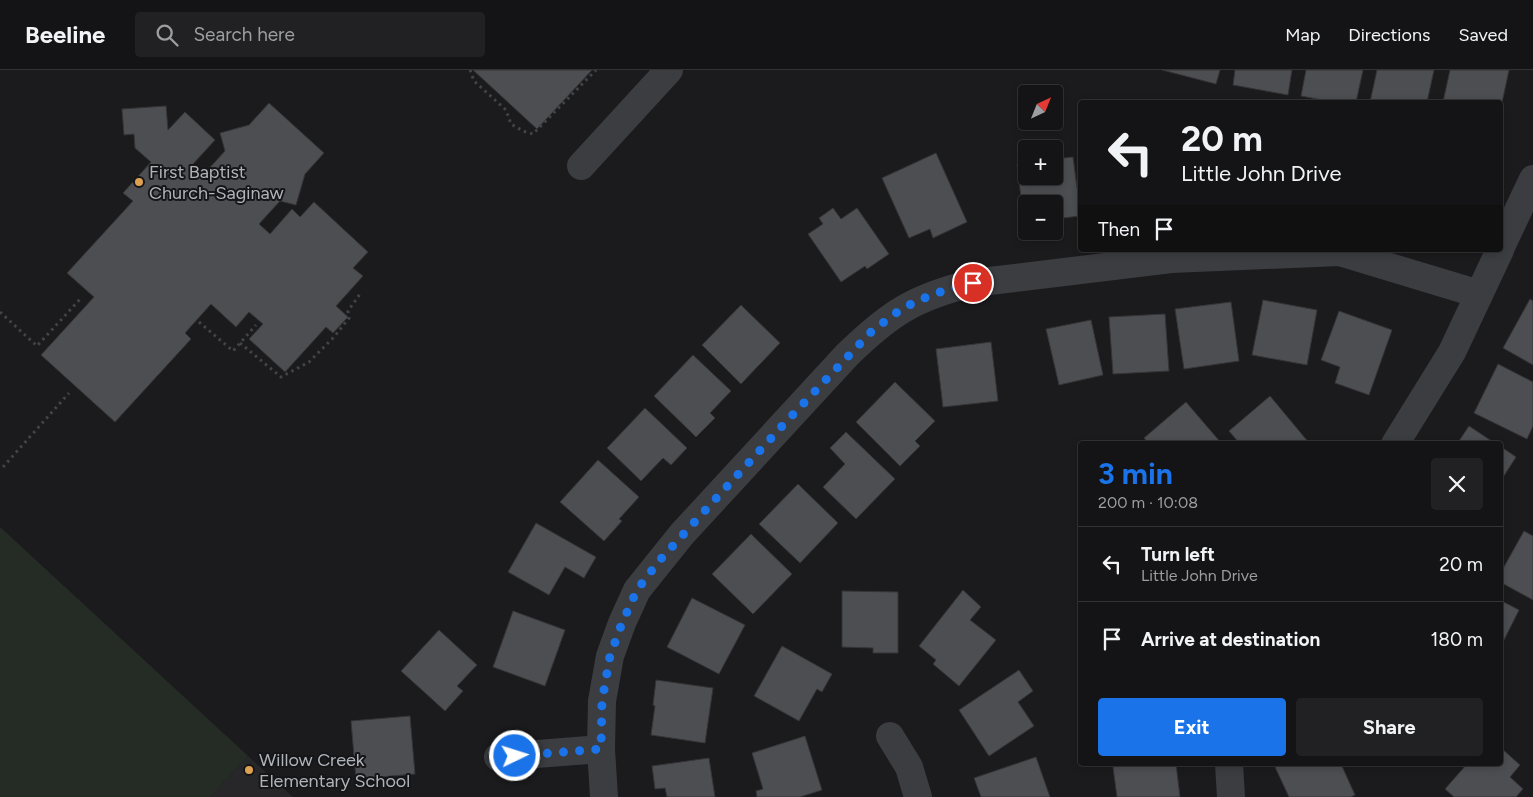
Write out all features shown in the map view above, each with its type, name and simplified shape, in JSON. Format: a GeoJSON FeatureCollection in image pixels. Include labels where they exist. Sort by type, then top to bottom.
{"type":"FeatureCollection","features":[{"type":"Feature","properties":{"kind":"street"},"geometry":{"type":"LineString","coordinates":[[581,166],[669,70]]}},
{"type":"Feature","properties":{"kind":"street"},"geometry":{"type":"LineString","coordinates":[[1503,244],[1533,179]]}},
{"type":"Feature","properties":{"kind":"street"},"geometry":{"type":"LineString","coordinates":[[604,797],[601,749],[602,701],[610,656],[637,590],[682,534],[847,355],[872,331],[900,310],[919,300],[948,289],[973,283],[1171,259],[1340,252],[1479,294]]}},
{"type":"Feature","properties":{"kind":"street"},"geometry":{"type":"LineString","coordinates":[[1397,441],[1452,352],[1499,252]]}},
{"type":"Feature","properties":{"kind":"street"},"geometry":{"type":"LineString","coordinates":[[890,736],[909,768],[918,797]]}},
{"type":"Feature","properties":{"kind":"street"},"geometry":{"type":"LineString","coordinates":[[498,757],[601,749]]}},
{"type":"Feature","properties":{"kind":"street"},"geometry":{"type":"LineString","coordinates":[[1229,766],[1231,797]]}},
{"type":"Feature","properties":{"kind":"path"},"geometry":{"type":"LineString","coordinates":[[470,70],[474,81],[506,110],[511,124],[533,134],[596,70]]}},
{"type":"Feature","properties":{"kind":"path"},"geometry":{"type":"LineString","coordinates":[[240,342],[281,377],[309,362],[334,337],[349,318],[348,311],[360,294]]}},
{"type":"Feature","properties":{"kind":"path"},"geometry":{"type":"LineString","coordinates":[[0,312],[37,346],[82,297]]}},
{"type":"Feature","properties":{"kind":"path"},"geometry":{"type":"LineString","coordinates":[[199,322],[233,351],[256,326]]}},
{"type":"Feature","properties":{"kind":"path"},"geometry":{"type":"LineString","coordinates":[[3,467],[69,393]]}},
{"type":"Feature","properties":{"kind":"shaded area"},"geometry":{"type":"Polygon","coordinates":[[[0,527],[248,756],[210,797],[0,797],[0,527]]]}},
{"type":"Feature","properties":{"kind":"shaded area","name":"Willow Creek Elementary School"},"geometry":{"type":"Polygon","coordinates":[[[248,756],[293,797],[210,797],[248,756]]]}},
{"type":"Feature","properties":{"kind":"building"},"geometry":{"type":"Polygon","coordinates":[[[473,70],[592,70],[537,129],[473,70]]]}},
{"type":"Feature","properties":{"kind":"building"},"geometry":{"type":"Polygon","coordinates":[[[1162,70],[1220,70],[1216,84],[1162,70]]]}},
{"type":"Feature","properties":{"kind":"building"},"geometry":{"type":"Polygon","coordinates":[[[1235,70],[1292,70],[1288,95],[1233,85],[1235,70]]]}},
{"type":"Feature","properties":{"kind":"building"},"geometry":{"type":"Polygon","coordinates":[[[1306,70],[1363,70],[1356,100],[1322,100],[1301,96],[1306,70]]]}},
{"type":"Feature","properties":{"kind":"building"},"geometry":{"type":"Polygon","coordinates":[[[1377,70],[1434,70],[1427,100],[1370,100],[1377,70]]]}},
{"type":"Feature","properties":{"kind":"building"},"geometry":{"type":"Polygon","coordinates":[[[1450,70],[1509,70],[1503,100],[1443,100],[1450,70]]]}},
{"type":"Feature","properties":{"kind":"building"},"geometry":{"type":"Polygon","coordinates":[[[269,103],[324,153],[305,174],[296,205],[280,201],[259,224],[270,234],[292,209],[300,217],[314,202],[368,252],[353,268],[363,276],[336,306],[348,317],[333,333],[326,327],[285,372],[249,339],[263,324],[249,312],[236,327],[211,304],[185,333],[191,339],[115,422],[41,355],[94,297],[67,273],[133,201],[123,193],[151,162],[135,148],[134,134],[124,135],[122,109],[166,106],[168,130],[185,112],[215,140],[193,164],[204,174],[225,151],[220,133],[249,125],[269,103]]]}},
{"type":"Feature","properties":{"kind":"building"},"geometry":{"type":"Polygon","coordinates":[[[936,153],[967,222],[933,238],[930,229],[909,238],[882,178],[936,153]]]}},
{"type":"Feature","properties":{"kind":"building"},"geometry":{"type":"Polygon","coordinates":[[[1073,157],[1078,188],[1078,216],[1063,218],[1063,195],[1021,195],[1019,185],[1063,185],[1063,158],[1073,157]]]}},
{"type":"Feature","properties":{"kind":"building"},"geometry":{"type":"Polygon","coordinates":[[[833,208],[841,219],[857,208],[889,254],[867,269],[865,266],[841,282],[808,234],[823,224],[819,218],[833,208]]]}},
{"type":"Feature","properties":{"kind":"building"},"geometry":{"type":"Polygon","coordinates":[[[1530,299],[1533,301],[1533,365],[1503,348],[1530,299]]]}},
{"type":"Feature","properties":{"kind":"building"},"geometry":{"type":"Polygon","coordinates":[[[1263,300],[1317,310],[1307,365],[1252,355],[1263,300]]]}},
{"type":"Feature","properties":{"kind":"building"},"geometry":{"type":"Polygon","coordinates":[[[1231,302],[1239,361],[1184,369],[1175,309],[1231,302]]]}},
{"type":"Feature","properties":{"kind":"building"},"geometry":{"type":"Polygon","coordinates":[[[741,305],[780,343],[741,384],[702,345],[741,305]]]}},
{"type":"Feature","properties":{"kind":"building"},"geometry":{"type":"Polygon","coordinates":[[[1339,311],[1392,330],[1369,395],[1335,383],[1340,367],[1321,360],[1339,311]]]}},
{"type":"Feature","properties":{"kind":"building"},"geometry":{"type":"Polygon","coordinates":[[[1165,314],[1169,371],[1113,374],[1109,317],[1165,314]]]}},
{"type":"Feature","properties":{"kind":"building"},"geometry":{"type":"Polygon","coordinates":[[[1091,320],[1103,375],[1059,385],[1046,329],[1091,320]]]}},
{"type":"Feature","properties":{"kind":"building"},"geometry":{"type":"Polygon","coordinates":[[[991,342],[998,401],[943,407],[936,349],[991,342]]]}},
{"type":"Feature","properties":{"kind":"building"},"geometry":{"type":"Polygon","coordinates":[[[693,355],[731,391],[710,413],[715,418],[696,437],[654,396],[693,355]]]}},
{"type":"Feature","properties":{"kind":"building"},"geometry":{"type":"Polygon","coordinates":[[[1498,364],[1533,382],[1533,426],[1527,439],[1474,413],[1498,364]]]}},
{"type":"Feature","properties":{"kind":"building"},"geometry":{"type":"Polygon","coordinates":[[[895,382],[935,421],[915,441],[920,446],[900,466],[856,422],[895,382]]]}},
{"type":"Feature","properties":{"kind":"building"},"geometry":{"type":"Polygon","coordinates":[[[1270,396],[1308,441],[1237,441],[1229,431],[1270,396]]]}},
{"type":"Feature","properties":{"kind":"building"},"geometry":{"type":"Polygon","coordinates":[[[1186,402],[1219,441],[1146,441],[1144,438],[1186,402]]]}},
{"type":"Feature","properties":{"kind":"building"},"geometry":{"type":"Polygon","coordinates":[[[645,408],[687,448],[671,465],[663,458],[641,481],[607,448],[645,408]]]}},
{"type":"Feature","properties":{"kind":"building"},"geometry":{"type":"Polygon","coordinates":[[[1469,426],[1492,441],[1459,441],[1469,426]]]}},
{"type":"Feature","properties":{"kind":"building"},"geometry":{"type":"Polygon","coordinates":[[[846,432],[895,479],[856,519],[823,487],[845,464],[830,448],[846,432]]]}},
{"type":"Feature","properties":{"kind":"building"},"geometry":{"type":"Polygon","coordinates":[[[1503,448],[1516,457],[1503,477],[1503,448]]]}},
{"type":"Feature","properties":{"kind":"building"},"geometry":{"type":"Polygon","coordinates":[[[598,460],[639,497],[619,519],[622,521],[604,541],[560,502],[598,460]]]}},
{"type":"Feature","properties":{"kind":"building"},"geometry":{"type":"Polygon","coordinates":[[[798,484],[838,523],[800,563],[759,524],[798,484]]]}},
{"type":"Feature","properties":{"kind":"building"},"geometry":{"type":"Polygon","coordinates":[[[536,523],[596,557],[584,578],[565,567],[549,595],[508,572],[536,523]]]}},
{"type":"Feature","properties":{"kind":"building"},"geometry":{"type":"Polygon","coordinates":[[[1524,531],[1533,536],[1533,600],[1503,584],[1503,569],[1524,531]]]}},
{"type":"Feature","properties":{"kind":"building"},"geometry":{"type":"Polygon","coordinates":[[[751,534],[792,574],[753,614],[712,574],[751,534]]]}},
{"type":"Feature","properties":{"kind":"building"},"geometry":{"type":"Polygon","coordinates":[[[963,590],[981,607],[970,620],[996,640],[959,686],[933,664],[936,660],[919,646],[963,590]]]}},
{"type":"Feature","properties":{"kind":"building"},"geometry":{"type":"Polygon","coordinates":[[[842,591],[898,592],[898,653],[873,653],[873,648],[842,647],[842,591]]]}},
{"type":"Feature","properties":{"kind":"building"},"geometry":{"type":"Polygon","coordinates":[[[692,598],[745,625],[719,674],[667,647],[692,598]]]}},
{"type":"Feature","properties":{"kind":"building"},"geometry":{"type":"Polygon","coordinates":[[[1503,602],[1519,610],[1503,642],[1503,602]]]}},
{"type":"Feature","properties":{"kind":"building"},"geometry":{"type":"Polygon","coordinates":[[[513,611],[565,630],[545,686],[493,667],[513,611]]]}},
{"type":"Feature","properties":{"kind":"building"},"geometry":{"type":"Polygon","coordinates":[[[439,630],[477,665],[457,686],[463,691],[445,711],[401,671],[439,630]]]}},
{"type":"Feature","properties":{"kind":"building"},"geometry":{"type":"Polygon","coordinates":[[[782,646],[832,674],[822,692],[817,689],[799,721],[754,696],[782,646]]]}},
{"type":"Feature","properties":{"kind":"building"},"geometry":{"type":"Polygon","coordinates":[[[1019,670],[1033,691],[1018,702],[1034,726],[989,756],[959,710],[1019,670]]]}},
{"type":"Feature","properties":{"kind":"building"},"geometry":{"type":"Polygon","coordinates":[[[656,680],[713,688],[705,743],[651,735],[656,680]]]}},
{"type":"Feature","properties":{"kind":"building"},"geometry":{"type":"Polygon","coordinates":[[[410,716],[415,774],[356,779],[351,721],[410,716]]]}},
{"type":"Feature","properties":{"kind":"building"},"geometry":{"type":"Polygon","coordinates":[[[805,736],[822,790],[800,797],[757,797],[756,791],[763,789],[752,753],[805,736]]]}},
{"type":"Feature","properties":{"kind":"building"},"geometry":{"type":"Polygon","coordinates":[[[1503,750],[1520,765],[1510,777],[1523,789],[1516,797],[1454,797],[1445,789],[1465,766],[1503,766],[1503,750]]]}},
{"type":"Feature","properties":{"kind":"building"},"geometry":{"type":"Polygon","coordinates":[[[1036,757],[1050,797],[981,797],[974,778],[1036,757]]]}},
{"type":"Feature","properties":{"kind":"building"},"geometry":{"type":"Polygon","coordinates":[[[709,758],[715,797],[667,797],[665,788],[655,789],[652,766],[709,758]]]}},
{"type":"Feature","properties":{"kind":"building"},"geometry":{"type":"Polygon","coordinates":[[[1176,766],[1180,797],[1117,797],[1113,767],[1176,766]]]}},
{"type":"Feature","properties":{"kind":"building"},"geometry":{"type":"Polygon","coordinates":[[[1342,766],[1355,795],[1351,797],[1289,797],[1275,767],[1342,766]]]}},
{"type":"Feature","properties":{"kind":"place","name":"First Baptist Church-Saginaw"},"geometry":{"type":"Point","coordinates":[139,182]}},
{"type":"Feature","properties":{"kind":"place","name":"Willow Creek Elementary School"},"geometry":{"type":"Point","coordinates":[249,770]}},
{"type":"Feature","properties":{"kind":"route"},"geometry":{"type":"LineString","coordinates":[[515,756],[601,749],[602,701],[610,656],[637,590],[659,561],[847,355],[872,331],[900,310],[919,300],[948,289],[973,283]]}}]}
